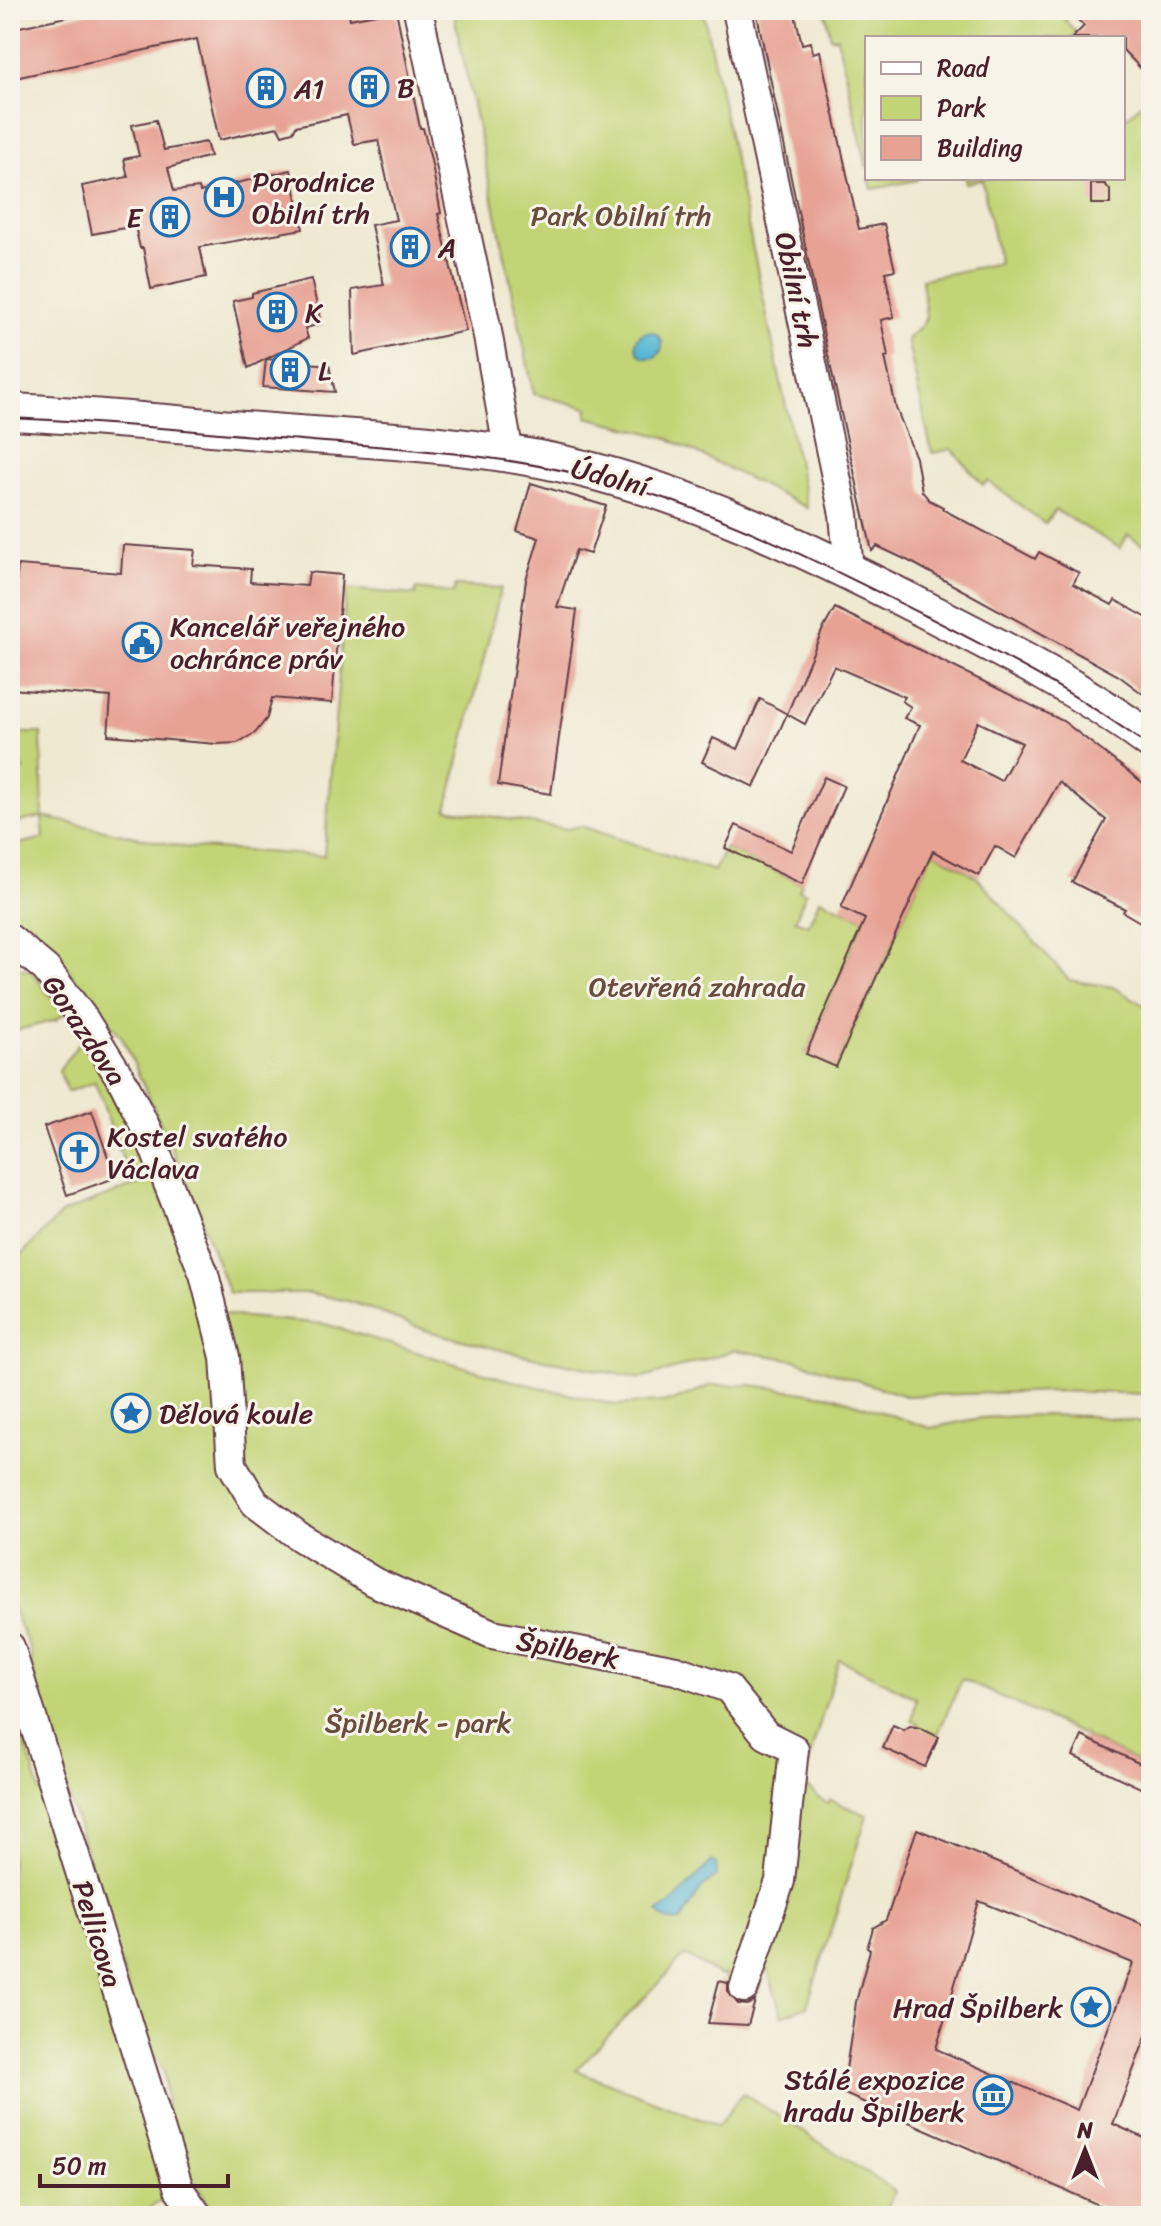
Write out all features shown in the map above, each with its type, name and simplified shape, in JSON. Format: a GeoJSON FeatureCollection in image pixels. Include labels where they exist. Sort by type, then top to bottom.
{"type":"FeatureCollection","features":[{"type":"Feature","properties":{"kind":"street"},"geometry":{"type":"LineString","coordinates":[[418,10],[487,331],[509,454]]}},
{"type":"Feature","properties":{"kind":"street","name":"Obilní trh"},"geometry":{"type":"LineString","coordinates":[[737,10],[844,514],[849,571]]}},
{"type":"Feature","properties":{"kind":"street","name":"Údolní"},"geometry":{"type":"LineString","coordinates":[[10,412],[509,454],[617,478],[703,505],[849,571],[1056,678],[1151,741]]}},
{"type":"Feature","properties":{"kind":"street","name":"Gorazdova"},"geometry":{"type":"LineString","coordinates":[[10,939],[46,969],[83,1018],[123,1082],[163,1168],[204,1274],[225,1357]]}},
{"type":"Feature","properties":{"kind":"street","name":"Špilberk"},"geometry":{"type":"LineString","coordinates":[[225,1357],[232,1465],[255,1503],[300,1537],[374,1582],[492,1634],[676,1670],[728,1688],[766,1735],[794,1749],[780,1881],[744,1988]]}},
{"type":"Feature","properties":{"kind":"street","name":"Pellicova"},"geometry":{"type":"LineString","coordinates":[[10,1647],[179,2189],[198,2216]]}},
{"type":"Feature","properties":{"kind":"green space","name":"Park Obilní trh"},"geometry":{"type":"Polygon","coordinates":[[[453,10],[703,10],[807,508],[665,437],[587,417],[588,408],[534,394],[453,10]]]}},
{"type":"Feature","properties":{"kind":"green space"},"geometry":{"type":"Polygon","coordinates":[[[825,10],[1068,10],[1071,14],[1065,20],[1077,33],[1074,36],[865,36],[865,159],[837,37],[831,38],[825,10]]]}},
{"type":"Feature","properties":{"kind":"green space"},"geometry":{"type":"Polygon","coordinates":[[[1143,102],[1151,111],[1151,550],[1128,535],[1120,548],[1055,510],[1045,524],[988,481],[983,485],[952,449],[932,453],[907,339],[926,317],[922,279],[999,263],[982,180],[1125,180],[1125,119],[1143,102]]]}},
{"type":"Feature","properties":{"kind":"green space"},"geometry":{"type":"Polygon","coordinates":[[[870,180],[917,180],[872,189],[870,180]]]}},
{"type":"Feature","properties":{"kind":"green space","name":"Otevřená zahrada"},"geometry":{"type":"Polygon","coordinates":[[[455,586],[501,588],[447,809],[567,829],[581,826],[714,871],[725,848],[802,884],[799,890],[806,893],[795,920],[808,925],[820,899],[865,919],[806,1054],[836,1067],[933,851],[978,878],[1069,980],[1113,987],[1151,1009],[1151,1394],[1054,1391],[905,1396],[795,1360],[735,1350],[641,1379],[513,1353],[428,1331],[352,1302],[310,1293],[229,1293],[187,1183],[123,1039],[56,955],[10,917],[10,846],[44,838],[42,817],[10,824],[10,778],[24,769],[10,746],[10,733],[41,733],[43,817],[184,847],[324,856],[346,589],[416,595],[416,589],[454,593],[455,586]]]}},
{"type":"Feature","properties":{"kind":"green space"},"geometry":{"type":"Polygon","coordinates":[[[16,968],[30,970],[64,1014],[56,1020],[10,1032],[10,977],[16,968]]]}},
{"type":"Feature","properties":{"kind":"green space"},"geometry":{"type":"Polygon","coordinates":[[[83,1038],[149,1164],[128,1174],[95,1082],[67,1092],[59,1070],[83,1038]]]}},
{"type":"Feature","properties":{"kind":"green space","name":"Špilberk - park"},"geometry":{"type":"Polygon","coordinates":[[[151,1179],[155,1181],[204,1309],[234,1316],[325,1324],[501,1378],[615,1405],[673,1401],[711,1385],[751,1385],[833,1396],[930,1428],[980,1418],[1039,1415],[1090,1416],[1151,1423],[1151,1769],[1086,1737],[1084,1733],[962,1679],[937,1736],[917,1729],[919,1724],[912,1721],[916,1698],[839,1659],[802,1783],[827,1804],[830,1800],[867,1815],[807,2006],[782,2016],[767,1968],[758,1991],[731,1984],[731,1980],[725,1979],[725,1974],[721,1976],[685,1955],[576,2070],[718,2126],[743,2093],[895,2191],[883,2216],[216,2216],[180,2159],[168,2121],[164,2071],[143,2037],[37,1693],[29,1647],[10,1603],[10,1267],[62,1213],[151,1179]]]}},
{"type":"Feature","properties":{"kind":"green space"},"geometry":{"type":"Polygon","coordinates":[[[10,1693],[106,2009],[167,2196],[139,2216],[11,2216],[10,1693]]]}},
{"type":"Feature","properties":{"kind":"water"},"geometry":{"type":"Polygon","coordinates":[[[649,332],[658,336],[662,345],[658,354],[649,358],[640,354],[636,345],[640,336],[649,332]]]}},
{"type":"Feature","properties":{"kind":"water"},"geometry":{"type":"Polygon","coordinates":[[[712,1861],[716,1864],[717,1876],[701,1889],[681,1921],[663,1917],[658,1912],[670,1905],[712,1861]]]}},
{"type":"Feature","properties":{"kind":"building"},"geometry":{"type":"Polygon","coordinates":[[[99,10],[348,10],[350,19],[396,10],[420,128],[423,128],[431,160],[441,213],[438,214],[466,331],[354,355],[352,290],[384,285],[371,225],[396,220],[378,140],[354,144],[347,115],[296,126],[293,132],[282,135],[278,127],[219,140],[197,39],[10,79],[10,29],[99,10]]]}},
{"type":"Feature","properties":{"kind":"building"},"geometry":{"type":"Polygon","coordinates":[[[756,10],[794,10],[802,44],[811,42],[813,53],[820,51],[859,229],[884,224],[895,270],[885,272],[894,317],[881,320],[888,356],[885,357],[896,408],[916,458],[922,491],[942,509],[1035,559],[1039,552],[1079,573],[1073,584],[1112,605],[1115,600],[1151,620],[1151,700],[1119,676],[913,563],[877,546],[872,551],[756,10]]]}},
{"type":"Feature","properties":{"kind":"building"},"geometry":{"type":"Polygon","coordinates":[[[1068,10],[1151,10],[1151,79],[1125,52],[1125,36],[1074,36],[1084,26],[1068,10]]]}},
{"type":"Feature","properties":{"kind":"building"},"geometry":{"type":"Polygon","coordinates":[[[156,120],[164,150],[206,142],[210,156],[168,168],[174,191],[199,188],[200,192],[291,170],[303,229],[200,247],[206,277],[151,289],[135,226],[92,234],[82,186],[128,177],[124,159],[139,156],[132,125],[156,120]]]}},
{"type":"Feature","properties":{"kind":"building"},"geometry":{"type":"Polygon","coordinates":[[[1091,184],[1105,184],[1110,190],[1110,204],[1091,204],[1091,184]]]}},
{"type":"Feature","properties":{"kind":"building","name":"K"},"geometry":{"type":"Polygon","coordinates":[[[311,279],[321,324],[305,328],[308,338],[248,368],[233,301],[252,297],[252,293],[311,279]]]}},
{"type":"Feature","properties":{"kind":"building","name":"L"},"geometry":{"type":"Polygon","coordinates":[[[266,359],[329,365],[335,392],[263,387],[266,359]]]}},
{"type":"Feature","properties":{"kind":"building"},"geometry":{"type":"Polygon","coordinates":[[[531,483],[606,506],[590,554],[576,550],[557,607],[577,610],[551,794],[498,785],[526,580],[539,538],[517,531],[531,483]]]}},
{"type":"Feature","properties":{"kind":"building","name":"Kancelář veřejného ochránce práv"},"geometry":{"type":"Polygon","coordinates":[[[123,545],[195,550],[193,565],[251,569],[250,582],[307,586],[309,572],[342,575],[332,703],[272,698],[267,718],[255,733],[237,743],[217,744],[108,735],[111,697],[11,689],[19,598],[15,597],[18,565],[121,573],[123,545]]]}},
{"type":"Feature","properties":{"kind":"building"},"geometry":{"type":"Polygon","coordinates":[[[835,608],[1063,721],[1151,789],[1151,904],[1140,922],[1123,912],[1125,909],[1072,882],[1106,820],[1059,782],[1016,858],[995,846],[979,876],[933,851],[836,1067],[806,1054],[865,919],[841,908],[920,725],[904,718],[911,707],[902,701],[905,697],[834,666],[805,724],[787,714],[835,608]],[[978,722],[960,760],[1001,781],[1022,743],[978,722]]]}},
{"type":"Feature","properties":{"kind":"building"},"geometry":{"type":"Polygon","coordinates":[[[760,699],[787,714],[754,787],[702,762],[713,738],[738,749],[760,699]]]}},
{"type":"Feature","properties":{"kind":"building"},"geometry":{"type":"Polygon","coordinates":[[[824,777],[844,786],[802,884],[725,848],[736,825],[791,851],[824,777]]]}},
{"type":"Feature","properties":{"kind":"building","name":"Kostel svatého Václava"},"geometry":{"type":"Polygon","coordinates":[[[92,1111],[115,1178],[67,1195],[44,1127],[92,1111]]]}},
{"type":"Feature","properties":{"kind":"building"},"geometry":{"type":"Polygon","coordinates":[[[893,1725],[904,1730],[910,1726],[920,1728],[939,1737],[925,1767],[883,1748],[893,1725]]]}},
{"type":"Feature","properties":{"kind":"building"},"geometry":{"type":"Polygon","coordinates":[[[1082,1736],[1151,1769],[1151,1793],[1073,1756],[1082,1736]]]}},
{"type":"Feature","properties":{"kind":"building"},"geometry":{"type":"Polygon","coordinates":[[[917,1829],[1147,1926],[1151,1921],[1151,2023],[1113,2124],[1151,2141],[1151,2216],[1124,2216],[840,2092],[856,2002],[870,1950],[867,1948],[873,1928],[886,1920],[917,1829]],[[979,1901],[936,2049],[1077,2110],[1133,1963],[979,1901]]]}},
{"type":"Feature","properties":{"kind":"building"},"geometry":{"type":"Polygon","coordinates":[[[719,1981],[728,1983],[728,1992],[738,2004],[747,2005],[755,2001],[748,2025],[708,2023],[719,1981]]]}},
{"type":"Feature","properties":{"kind":"tram line"},"geometry":{"type":"LineString","coordinates":[[10,418],[464,455],[545,467],[625,486],[703,512],[815,561],[1042,677],[1151,748]]}},
{"type":"Feature","properties":{"kind":"place","name":"B"},"geometry":{"type":"Point","coordinates":[369,87]}},
{"type":"Feature","properties":{"kind":"place","name":"A1"},"geometry":{"type":"Point","coordinates":[266,88]}},
{"type":"Feature","properties":{"kind":"place","name":"Porodnice Obilní trh"},"geometry":{"type":"Point","coordinates":[224,197]}},
{"type":"Feature","properties":{"kind":"place","name":"E"},"geometry":{"type":"Point","coordinates":[170,217]}},
{"type":"Feature","properties":{"kind":"place","name":"A"},"geometry":{"type":"Point","coordinates":[410,247]}},
{"type":"Feature","properties":{"kind":"place","name":"K"},"geometry":{"type":"Point","coordinates":[277,312]}},
{"type":"Feature","properties":{"kind":"place","name":"L"},"geometry":{"type":"Point","coordinates":[290,370]}},
{"type":"Feature","properties":{"kind":"place","name":"Kancelář veřejného ochránce práv"},"geometry":{"type":"Point","coordinates":[142,642]}},
{"type":"Feature","properties":{"kind":"place","name":"Kostel svatého Václava"},"geometry":{"type":"Point","coordinates":[79,1152]}},
{"type":"Feature","properties":{"kind":"place","name":"Dělová koule"},"geometry":{"type":"Point","coordinates":[131,1413]}},
{"type":"Feature","properties":{"kind":"place","name":"Hrad Špilberk"},"geometry":{"type":"Point","coordinates":[1091,2007]}},
{"type":"Feature","properties":{"kind":"place","name":"Stálé expozice hradu Špilberk"},"geometry":{"type":"Point","coordinates":[993,2095]}}]}
